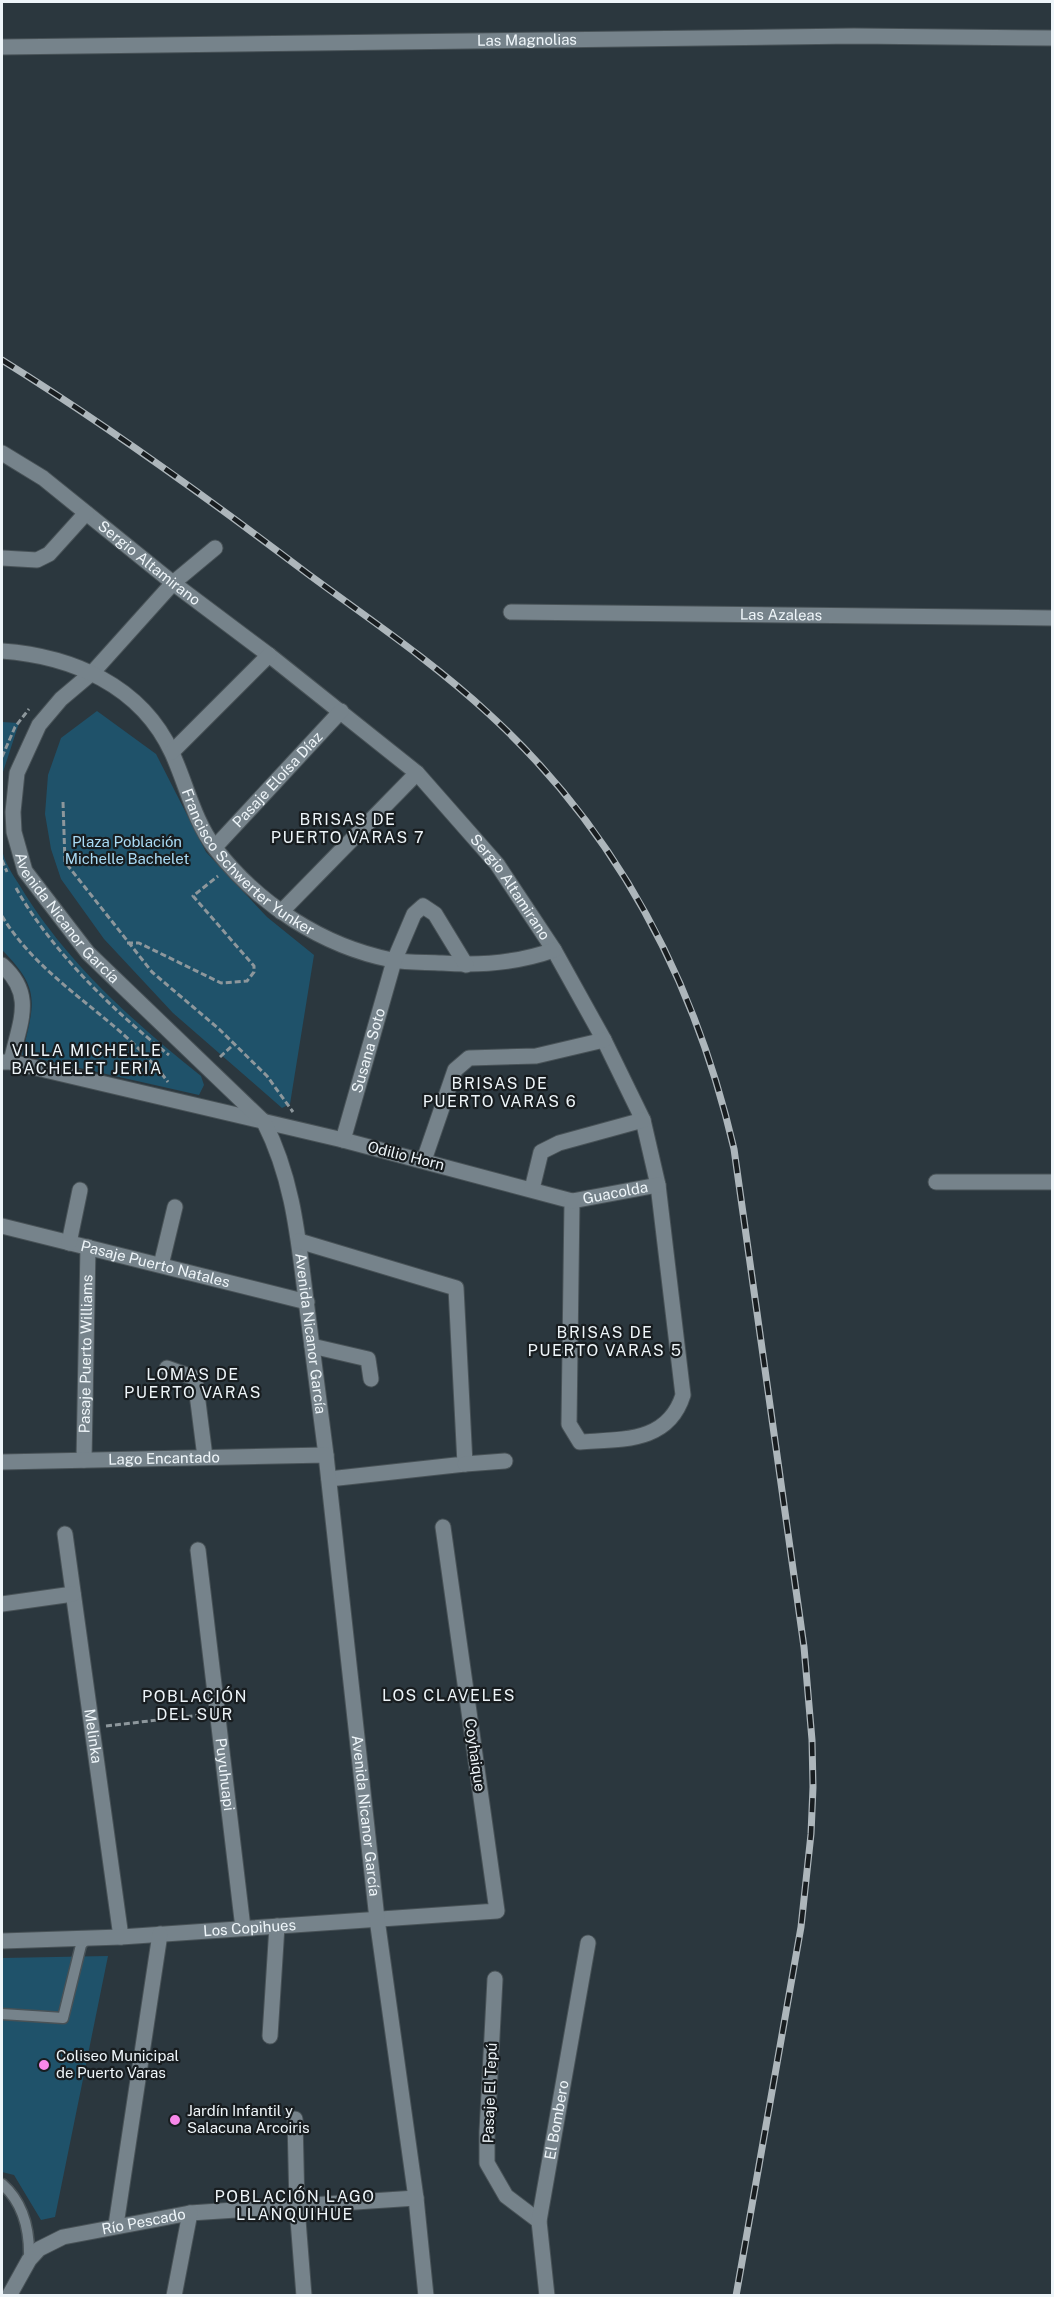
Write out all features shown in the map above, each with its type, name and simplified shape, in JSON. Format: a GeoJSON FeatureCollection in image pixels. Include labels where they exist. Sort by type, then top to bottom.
{"type":"FeatureCollection","features":[{"type":"Feature","properties":{"kind":"street","name":"Las Magnolias"},"geometry":{"type":"LineString","coordinates":[[2,46],[854,36],[1053,38]]}},
{"type":"Feature","properties":{"kind":"street","name":"Sergio Altamirano"},"geometry":{"type":"LineString","coordinates":[[2,453],[43,478],[174,584],[269,655],[417,773],[497,864],[554,950],[604,1040],[643,1120],[658,1185],[683,1395],[678,1411],[666,1425],[634,1439],[580,1442],[569,1424],[572,1201]]}},
{"type":"Feature","properties":{"kind":"street"},"geometry":{"type":"LineString","coordinates":[[2,558],[37,560],[49,554],[86,513]]}},
{"type":"Feature","properties":{"kind":"street","name":"Avenida Nicanor García"},"geometry":{"type":"LineString","coordinates":[[215,548],[174,584],[93,672],[49,711],[23,756],[14,792],[12,812],[18,852],[25,871],[88,953],[264,1122],[287,1177],[307,1302],[329,1479],[377,1919],[416,2198],[426,2295]]}},
{"type":"Feature","properties":{"kind":"street","name":"Las Azaleas"},"geometry":{"type":"LineString","coordinates":[[511,612],[1053,618]]}},
{"type":"Feature","properties":{"kind":"street","name":"Francisco Schwerter Yunker"},"geometry":{"type":"LineString","coordinates":[[2,651],[50,657],[93,672],[116,687],[142,709],[160,729],[172,752],[204,830],[214,848],[249,885],[281,912],[336,942],[394,961],[466,965],[505,963],[554,950]]}},
{"type":"Feature","properties":{"kind":"street"},"geometry":{"type":"LineString","coordinates":[[172,752],[269,655]]}},
{"type":"Feature","properties":{"kind":"street","name":"Pasaje Eloísa Díaz"},"geometry":{"type":"LineString","coordinates":[[214,848],[341,711]]}},
{"type":"Feature","properties":{"kind":"street"},"geometry":{"type":"LineString","coordinates":[[281,912],[417,773]]}},
{"type":"Feature","properties":{"kind":"street","name":"Susana Soto"},"geometry":{"type":"LineString","coordinates":[[343,1140],[394,961],[414,914],[423,906],[435,914],[466,965]]}},
{"type":"Feature","properties":{"kind":"street"},"geometry":{"type":"LineString","coordinates":[[2,965],[17,982],[24,999],[7,1062]]}},
{"type":"Feature","properties":{"kind":"street"},"geometry":{"type":"LineString","coordinates":[[424,1160],[455,1070],[461,1062],[469,1058],[536,1056],[604,1040]]}},
{"type":"Feature","properties":{"kind":"street","name":"Odilio Horn"},"geometry":{"type":"LineString","coordinates":[[7,1062],[343,1140],[572,1201]]}},
{"type":"Feature","properties":{"kind":"street"},"geometry":{"type":"LineString","coordinates":[[205,1108],[218,1095],[216,1078]]}},
{"type":"Feature","properties":{"kind":"street"},"geometry":{"type":"LineString","coordinates":[[532,1190],[541,1152],[559,1143],[643,1120]]}},
{"type":"Feature","properties":{"kind":"street"},"geometry":{"type":"LineString","coordinates":[[936,1182],[1053,1182]]}},
{"type":"Feature","properties":{"kind":"street","name":"Guacolda"},"geometry":{"type":"LineString","coordinates":[[572,1201],[658,1185]]}},
{"type":"Feature","properties":{"kind":"street"},"geometry":{"type":"LineString","coordinates":[[69,1243],[80,1190]]}},
{"type":"Feature","properties":{"kind":"street"},"geometry":{"type":"LineString","coordinates":[[161,1265],[175,1207]]}},
{"type":"Feature","properties":{"kind":"street","name":"Pasaje Puerto Natales"},"geometry":{"type":"LineString","coordinates":[[2,1226],[307,1302]]}},
{"type":"Feature","properties":{"kind":"street"},"geometry":{"type":"LineString","coordinates":[[299,1241],[456,1288],[465,1464]]}},
{"type":"Feature","properties":{"kind":"street","name":"Pasaje Puerto Williams"},"geometry":{"type":"LineString","coordinates":[[84,1460],[88,1247]]}},
{"type":"Feature","properties":{"kind":"street"},"geometry":{"type":"LineString","coordinates":[[312,1346],[368,1359],[371,1379]]}},
{"type":"Feature","properties":{"kind":"street"},"geometry":{"type":"LineString","coordinates":[[167,1368],[195,1378],[206,1457]]}},
{"type":"Feature","properties":{"kind":"street","name":"Lago Encantado"},"geometry":{"type":"LineString","coordinates":[[2,1462],[326,1455]]}},
{"type":"Feature","properties":{"kind":"street"},"geometry":{"type":"LineString","coordinates":[[329,1479],[505,1461]]}},
{"type":"Feature","properties":{"kind":"street","name":"Coyhaique"},"geometry":{"type":"LineString","coordinates":[[443,1527],[497,1911]]}},
{"type":"Feature","properties":{"kind":"street","name":"Melinka"},"geometry":{"type":"LineString","coordinates":[[65,1534],[121,1936]]}},
{"type":"Feature","properties":{"kind":"street","name":"Puyuhuapi"},"geometry":{"type":"LineString","coordinates":[[198,1550],[243,1928]]}},
{"type":"Feature","properties":{"kind":"street"},"geometry":{"type":"LineString","coordinates":[[2,1604],[73,1594]]}},
{"type":"Feature","properties":{"kind":"street","name":"Los Copihues"},"geometry":{"type":"LineString","coordinates":[[2,1941],[160,1934],[497,1911]]}},
{"type":"Feature","properties":{"kind":"street"},"geometry":{"type":"LineString","coordinates":[[270,2037],[277,1926]]}},
{"type":"Feature","properties":{"kind":"street"},"geometry":{"type":"LineString","coordinates":[[116,2225],[160,1934]]}},
{"type":"Feature","properties":{"kind":"street","name":"El Bombero"},"geometry":{"type":"LineString","coordinates":[[548,2295],[539,2221],[588,1943]]}},
{"type":"Feature","properties":{"kind":"street","name":"Pasaje El Tepú"},"geometry":{"type":"LineString","coordinates":[[495,1979],[487,2163],[506,2196],[539,2221]]}},
{"type":"Feature","properties":{"kind":"street"},"geometry":{"type":"LineString","coordinates":[[295,2119],[297,2207],[304,2295]]}},
{"type":"Feature","properties":{"kind":"street","name":"Río Pescado"},"geometry":{"type":"LineString","coordinates":[[9,2295],[29,2260],[39,2249],[63,2237],[116,2225],[190,2213],[416,2198]]}},
{"type":"Feature","properties":{"kind":"street"},"geometry":{"type":"LineString","coordinates":[[174,2295],[190,2213]]}},
{"type":"Feature","properties":{"kind":"lane"},"geometry":{"type":"LineString","coordinates":[[2,2014],[63,2018],[81,1945],[87,1938]]}},
{"type":"Feature","properties":{"kind":"lane"},"geometry":{"type":"LineString","coordinates":[[2,2184],[16,2200],[22,2212],[29,2239],[29,2260]]}},
{"type":"Feature","properties":{"kind":"path"},"geometry":{"type":"LineString","coordinates":[[63,802],[65,862],[152,972],[219,1029],[267,1076],[297,1118],[303,1131]]}},
{"type":"Feature","properties":{"kind":"path"},"geometry":{"type":"LineString","coordinates":[[127,943],[139,943],[221,983],[247,981],[254,972],[254,966],[193,896],[231,866]]}},
{"type":"Feature","properties":{"kind":"path"},"geometry":{"type":"LineString","coordinates":[[2,916],[17,942],[39,964],[110,1024],[161,1073],[183,1103]]}},
{"type":"Feature","properties":{"kind":"path"},"geometry":{"type":"LineString","coordinates":[[92,1728],[218,1713]]}},
{"type":"Feature","properties":{"kind":"green space","name":"Plaza Población Michelle Bachelet"},"geometry":{"type":"Polygon","coordinates":[[[97,711],[156,754],[206,852],[267,917],[314,955],[290,1104],[282,1108],[173,1013],[104,939],[61,879],[51,849],[45,814],[48,775],[61,738],[97,711]]]}},
{"type":"Feature","properties":{"kind":"green space"},"geometry":{"type":"Polygon","coordinates":[[[2,722],[19,723],[2,775],[2,722]]]}},
{"type":"Feature","properties":{"kind":"green space"},"geometry":{"type":"Polygon","coordinates":[[[2,849],[9,868],[38,913],[79,965],[150,1034],[201,1076],[204,1085],[199,1095],[22,1055],[30,1022],[32,998],[24,976],[2,950],[2,849]]]}},
{"type":"Feature","properties":{"kind":"green space","name":"Coliseo Municipal de Puerto Varas"},"geometry":{"type":"Polygon","coordinates":[[[108,1956],[55,2217],[41,2220],[14,2175],[2,2172],[2,1958],[108,1956]]]}},
{"type":"Feature","properties":{"kind":"railway"},"geometry":{"type":"LineString","coordinates":[[2,360],[81,411],[196,491],[423,659],[489,714],[535,760],[576,808],[613,859],[645,913],[673,969],[697,1027],[718,1087],[734,1149],[804,1647],[812,1740],[811,1834],[801,1927],[736,2296]]}},
{"type":"Feature","properties":{"kind":"place","name":"Coliseo Municipal de Puerto Varas"},"geometry":{"type":"Point","coordinates":[44,2065]}},
{"type":"Feature","properties":{"kind":"place","name":"Jardín Infantil y Salacuna Arcoiris"},"geometry":{"type":"Point","coordinates":[175,2120]}},
{"type":"Feature","properties":{"kind":"district","name":"BRISAS DE PUERTO VARAS 7"},"geometry":{"type":"Point","coordinates":[348,828]}},
{"type":"Feature","properties":{"kind":"district","name":"VILLA MICHELLE BACHELET JERIA"},"geometry":{"type":"Point","coordinates":[87,1059]}},
{"type":"Feature","properties":{"kind":"district","name":"BRISAS DE PUERTO VARAS 6"},"geometry":{"type":"Point","coordinates":[500,1092]}},
{"type":"Feature","properties":{"kind":"district","name":"BRISAS DE PUERTO VARAS 5"},"geometry":{"type":"Point","coordinates":[605,1341]}},
{"type":"Feature","properties":{"kind":"district","name":"LOMAS DE PUERTO VARAS"},"geometry":{"type":"Point","coordinates":[193,1383]}},
{"type":"Feature","properties":{"kind":"district","name":"LOS CLAVELES"},"geometry":{"type":"Point","coordinates":[449,1695]}},
{"type":"Feature","properties":{"kind":"district","name":"POBLACIÓN DEL SUR"},"geometry":{"type":"Point","coordinates":[195,1705]}},
{"type":"Feature","properties":{"kind":"district","name":"POBLACIÓN LAGO LLANQUIHUE"},"geometry":{"type":"Point","coordinates":[295,2205]}}]}
